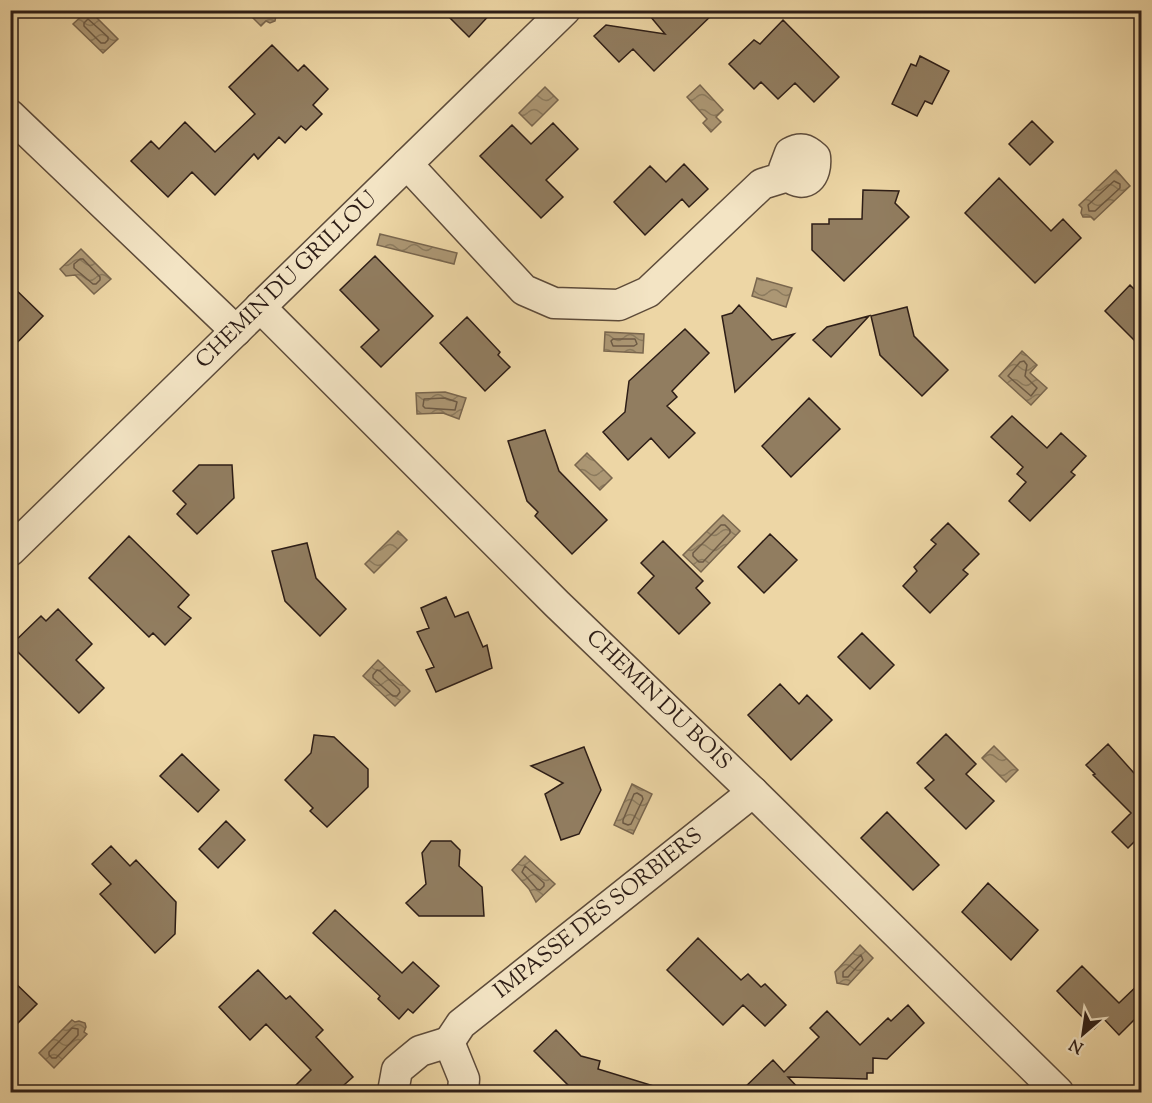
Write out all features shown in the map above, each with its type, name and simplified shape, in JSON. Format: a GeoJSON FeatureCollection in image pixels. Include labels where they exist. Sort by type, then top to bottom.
{"type":"FeatureCollection","features":[{"type":"Feature","properties":{"kind":"street","name":"CHEMIN DU GRILLOU"},"geometry":{"type":"LineString","coordinates":[[10,551],[565,10]]}},
{"type":"Feature","properties":{"kind":"street"},"geometry":{"type":"LineString","coordinates":[[10,115],[236,331]]}},
{"type":"Feature","properties":{"kind":"street"},"geometry":{"type":"LineString","coordinates":[[407,164],[524,290],[554,303],[608,305],[619,305],[648,292],[762,184],[788,176]]}},
{"type":"Feature","properties":{"kind":"street","name":"CHEMIN DU BOIS"},"geometry":{"type":"LineString","coordinates":[[260,307],[557,604],[753,792],[1058,1092]]}},
{"type":"Feature","properties":{"kind":"street","name":"IMPASSE DES SORBIERS"},"geometry":{"type":"LineString","coordinates":[[449,1042],[461,1023],[753,792]]}},
{"type":"Feature","properties":{"kind":"street"},"geometry":{"type":"LineString","coordinates":[[393,1092],[397,1070],[420,1051],[449,1042],[464,1079],[463,1092]]}},
{"type":"Feature","properties":{"kind":"water"},"geometry":{"type":"Polygon","coordinates":[[[87,11],[90,11],[118,39],[103,53],[73,24],[87,11]]]}},
{"type":"Feature","properties":{"kind":"water"},"geometry":{"type":"Polygon","coordinates":[[[246,11],[277,11],[275,21],[270,23],[266,21],[261,26],[246,11]]]}},
{"type":"Feature","properties":{"kind":"water"},"geometry":{"type":"Polygon","coordinates":[[[700,85],[723,110],[716,117],[721,122],[711,132],[703,123],[707,119],[687,97],[700,85]]]}},
{"type":"Feature","properties":{"kind":"water"},"geometry":{"type":"Polygon","coordinates":[[[545,87],[558,100],[532,126],[519,113],[545,87]]]}},
{"type":"Feature","properties":{"kind":"water"},"geometry":{"type":"Polygon","coordinates":[[[1116,170],[1130,186],[1094,220],[1091,217],[1083,217],[1082,208],[1079,205],[1116,170]]]}},
{"type":"Feature","properties":{"kind":"water"},"geometry":{"type":"Polygon","coordinates":[[[380,234],[457,253],[454,264],[377,245],[380,234]]]}},
{"type":"Feature","properties":{"kind":"water"},"geometry":{"type":"Polygon","coordinates":[[[81,249],[111,279],[94,294],[75,275],[66,276],[60,269],[81,249]]]}},
{"type":"Feature","properties":{"kind":"water"},"geometry":{"type":"Polygon","coordinates":[[[757,278],[792,288],[786,307],[752,296],[757,278]]]}},
{"type":"Feature","properties":{"kind":"water"},"geometry":{"type":"Polygon","coordinates":[[[605,332],[644,334],[643,353],[604,351],[605,332]]]}},
{"type":"Feature","properties":{"kind":"water"},"geometry":{"type":"Polygon","coordinates":[[[1022,351],[1037,365],[1030,373],[1047,388],[1031,405],[999,376],[1022,351]]]}},
{"type":"Feature","properties":{"kind":"water"},"geometry":{"type":"Polygon","coordinates":[[[445,392],[466,398],[459,419],[443,413],[417,414],[416,393],[445,392]]]}},
{"type":"Feature","properties":{"kind":"water"},"geometry":{"type":"Polygon","coordinates":[[[587,453],[612,478],[600,490],[575,465],[587,453]]]}},
{"type":"Feature","properties":{"kind":"water"},"geometry":{"type":"Polygon","coordinates":[[[723,515],[740,531],[701,572],[683,555],[723,515]]]}},
{"type":"Feature","properties":{"kind":"water"},"geometry":{"type":"Polygon","coordinates":[[[398,531],[407,540],[374,573],[365,564],[398,531]]]}},
{"type":"Feature","properties":{"kind":"water"},"geometry":{"type":"Polygon","coordinates":[[[378,660],[410,691],[395,706],[363,676],[378,660]]]}},
{"type":"Feature","properties":{"kind":"water"},"geometry":{"type":"Polygon","coordinates":[[[994,746],[1018,770],[1006,782],[982,758],[994,746]]]}},
{"type":"Feature","properties":{"kind":"water"},"geometry":{"type":"Polygon","coordinates":[[[632,784],[652,794],[633,834],[614,825],[632,784]]]}},
{"type":"Feature","properties":{"kind":"water"},"geometry":{"type":"Polygon","coordinates":[[[525,856],[555,884],[536,902],[529,889],[512,870],[525,856]]]}},
{"type":"Feature","properties":{"kind":"water"},"geometry":{"type":"Polygon","coordinates":[[[860,945],[873,958],[848,985],[837,983],[835,972],[860,945]]]}},
{"type":"Feature","properties":{"kind":"water"},"geometry":{"type":"Polygon","coordinates":[[[72,1020],[85,1023],[84,1032],[87,1034],[54,1068],[39,1053],[72,1020]]]}},
{"type":"Feature","properties":{"kind":"building"},"geometry":{"type":"Polygon","coordinates":[[[442,10],[494,10],[469,37],[442,10]]]}},
{"type":"Feature","properties":{"kind":"building"},"geometry":{"type":"Polygon","coordinates":[[[645,10],[717,10],[654,71],[633,49],[619,62],[594,36],[606,25],[665,34],[645,10]]]}},
{"type":"Feature","properties":{"kind":"building"},"geometry":{"type":"Polygon","coordinates":[[[783,20],[839,77],[814,102],[795,83],[778,99],[761,82],[754,89],[729,64],[754,40],[760,44],[783,20]]]}},
{"type":"Feature","properties":{"kind":"building"},"geometry":{"type":"Polygon","coordinates":[[[272,45],[298,71],[304,65],[328,89],[313,105],[322,114],[306,130],[301,126],[285,143],[279,137],[258,159],[254,154],[215,195],[192,172],[168,197],[131,161],[151,141],[159,149],[185,122],[215,152],[255,114],[229,87],[272,45]]]}},
{"type":"Feature","properties":{"kind":"building"},"geometry":{"type":"Polygon","coordinates":[[[920,56],[949,71],[932,104],[925,101],[917,116],[892,104],[911,64],[916,66],[920,56]]]}},
{"type":"Feature","properties":{"kind":"building"},"geometry":{"type":"Polygon","coordinates":[[[1032,121],[1053,142],[1030,165],[1009,144],[1032,121]]]}},
{"type":"Feature","properties":{"kind":"building"},"geometry":{"type":"Polygon","coordinates":[[[553,123],[578,149],[546,180],[563,197],[541,218],[480,156],[512,125],[531,144],[553,123]]]}},
{"type":"Feature","properties":{"kind":"building"},"geometry":{"type":"Polygon","coordinates":[[[684,164],[708,189],[689,207],[682,199],[645,235],[614,202],[650,166],[666,182],[684,164]]]}},
{"type":"Feature","properties":{"kind":"building"},"geometry":{"type":"Polygon","coordinates":[[[999,178],[1051,231],[1063,219],[1081,238],[1035,283],[965,213],[999,178]]]}},
{"type":"Feature","properties":{"kind":"building"},"geometry":{"type":"Polygon","coordinates":[[[863,190],[899,191],[895,203],[909,217],[844,281],[812,250],[812,224],[829,224],[829,219],[862,219],[863,190]]]}},
{"type":"Feature","properties":{"kind":"building"},"geometry":{"type":"Polygon","coordinates":[[[375,256],[433,316],[381,367],[361,347],[379,330],[340,290],[375,256]]]}},
{"type":"Feature","properties":{"kind":"building"},"geometry":{"type":"Polygon","coordinates":[[[10,284],[43,316],[10,350],[10,284]]]}},
{"type":"Feature","properties":{"kind":"building"},"geometry":{"type":"Polygon","coordinates":[[[1130,285],[1142,297],[1142,348],[1105,311],[1130,285]]]}},
{"type":"Feature","properties":{"kind":"building"},"geometry":{"type":"Polygon","coordinates":[[[739,305],[772,340],[794,334],[735,392],[722,316],[732,313],[739,305]]]}},
{"type":"Feature","properties":{"kind":"building"},"geometry":{"type":"Polygon","coordinates":[[[907,307],[914,336],[948,370],[922,396],[880,355],[871,316],[907,307]]]}},
{"type":"Feature","properties":{"kind":"building"},"geometry":{"type":"Polygon","coordinates":[[[869,316],[831,357],[813,340],[827,327],[869,316]]]}},
{"type":"Feature","properties":{"kind":"building"},"geometry":{"type":"Polygon","coordinates":[[[467,317],[500,352],[498,355],[510,367],[485,391],[440,343],[467,317]]]}},
{"type":"Feature","properties":{"kind":"building"},"geometry":{"type":"Polygon","coordinates":[[[685,329],[709,353],[672,391],[677,397],[667,406],[695,433],[669,458],[651,438],[628,460],[603,432],[625,412],[629,381],[685,329]]]}},
{"type":"Feature","properties":{"kind":"building"},"geometry":{"type":"Polygon","coordinates":[[[809,398],[840,429],[791,477],[762,446],[809,398]]]}},
{"type":"Feature","properties":{"kind":"building"},"geometry":{"type":"Polygon","coordinates":[[[1012,416],[1047,448],[1061,433],[1086,456],[1071,472],[1075,475],[1030,521],[1009,501],[1026,482],[1017,474],[1023,467],[991,437],[1012,416]]]}},
{"type":"Feature","properties":{"kind":"building"},"geometry":{"type":"Polygon","coordinates":[[[545,430],[559,471],[607,520],[572,554],[535,516],[538,512],[527,501],[508,441],[545,430]]]}},
{"type":"Feature","properties":{"kind":"building"},"geometry":{"type":"Polygon","coordinates":[[[199,465],[232,465],[234,498],[197,534],[177,514],[186,504],[173,491],[199,465]]]}},
{"type":"Feature","properties":{"kind":"building"},"geometry":{"type":"Polygon","coordinates":[[[948,523],[979,554],[963,570],[968,574],[930,613],[903,586],[917,571],[914,567],[936,544],[931,540],[948,523]]]}},
{"type":"Feature","properties":{"kind":"building"},"geometry":{"type":"Polygon","coordinates":[[[770,534],[797,560],[764,593],[738,567],[770,534]]]}},
{"type":"Feature","properties":{"kind":"building"},"geometry":{"type":"Polygon","coordinates":[[[129,536],[189,595],[178,607],[191,618],[165,645],[153,633],[149,637],[89,578],[129,536]]]}},
{"type":"Feature","properties":{"kind":"building"},"geometry":{"type":"Polygon","coordinates":[[[663,541],[703,581],[696,588],[710,603],[679,634],[638,593],[654,576],[641,563],[663,541]]]}},
{"type":"Feature","properties":{"kind":"building"},"geometry":{"type":"Polygon","coordinates":[[[307,543],[316,578],[346,609],[320,636],[285,601],[272,551],[307,543]]]}},
{"type":"Feature","properties":{"kind":"building"},"geometry":{"type":"Polygon","coordinates":[[[446,597],[455,617],[468,612],[483,647],[487,645],[492,668],[436,692],[426,670],[434,667],[417,632],[429,628],[421,608],[446,597]]]}},
{"type":"Feature","properties":{"kind":"building"},"geometry":{"type":"Polygon","coordinates":[[[58,609],[92,644],[76,660],[104,688],[79,713],[11,645],[41,616],[46,621],[58,609]]]}},
{"type":"Feature","properties":{"kind":"building"},"geometry":{"type":"Polygon","coordinates":[[[862,633],[894,665],[870,689],[838,657],[862,633]]]}},
{"type":"Feature","properties":{"kind":"building"},"geometry":{"type":"Polygon","coordinates":[[[780,684],[799,704],[807,695],[832,720],[791,760],[748,715],[780,684]]]}},
{"type":"Feature","properties":{"kind":"building"},"geometry":{"type":"Polygon","coordinates":[[[946,734],[976,764],[966,774],[994,801],[966,829],[925,788],[934,780],[917,763],[946,734]]]}},
{"type":"Feature","properties":{"kind":"building"},"geometry":{"type":"Polygon","coordinates":[[[314,735],[334,737],[368,769],[368,787],[327,827],[310,811],[313,808],[285,780],[311,753],[314,735]]]}},
{"type":"Feature","properties":{"kind":"building"},"geometry":{"type":"Polygon","coordinates":[[[1108,744],[1142,782],[1142,834],[1128,848],[1112,832],[1131,813],[1086,765],[1108,744]]]}},
{"type":"Feature","properties":{"kind":"building"},"geometry":{"type":"Polygon","coordinates":[[[584,747],[601,790],[579,834],[561,840],[545,794],[563,783],[531,766],[584,747]]]}},
{"type":"Feature","properties":{"kind":"building"},"geometry":{"type":"Polygon","coordinates":[[[182,754],[219,790],[198,812],[160,776],[182,754]]]}},
{"type":"Feature","properties":{"kind":"building"},"geometry":{"type":"Polygon","coordinates":[[[887,812],[939,865],[913,890],[861,838],[887,812]]]}},
{"type":"Feature","properties":{"kind":"building"},"geometry":{"type":"Polygon","coordinates":[[[226,821],[245,840],[218,868],[199,849],[226,821]]]}},
{"type":"Feature","properties":{"kind":"building"},"geometry":{"type":"Polygon","coordinates":[[[431,841],[451,841],[460,850],[459,866],[482,887],[484,916],[419,916],[406,903],[426,884],[422,853],[431,841]]]}},
{"type":"Feature","properties":{"kind":"building"},"geometry":{"type":"Polygon","coordinates":[[[111,846],[130,866],[136,860],[176,902],[175,934],[155,953],[100,894],[111,884],[92,864],[111,846]]]}},
{"type":"Feature","properties":{"kind":"building"},"geometry":{"type":"Polygon","coordinates":[[[988,883],[1038,930],[1011,960],[962,912],[988,883]]]}},
{"type":"Feature","properties":{"kind":"building"},"geometry":{"type":"Polygon","coordinates":[[[335,910],[402,973],[413,962],[439,986],[413,1013],[408,1009],[399,1019],[378,999],[380,996],[313,933],[335,910]]]}},
{"type":"Feature","properties":{"kind":"building"},"geometry":{"type":"Polygon","coordinates":[[[698,938],[741,980],[748,974],[761,987],[765,984],[786,1005],[765,1026],[743,1005],[723,1025],[667,970],[698,938]]]}},
{"type":"Feature","properties":{"kind":"building"},"geometry":{"type":"Polygon","coordinates":[[[1082,966],[1119,1003],[1142,981],[1142,1012],[1119,1035],[1104,1019],[1094,1029],[1057,991],[1082,966]]]}},
{"type":"Feature","properties":{"kind":"building"},"geometry":{"type":"Polygon","coordinates":[[[258,970],[286,999],[290,996],[323,1030],[316,1037],[353,1077],[336,1092],[289,1092],[311,1070],[266,1024],[250,1040],[219,1007],[258,970]]]}},
{"type":"Feature","properties":{"kind":"building"},"geometry":{"type":"Polygon","coordinates":[[[10,978],[37,1004],[10,1031],[10,978]]]}},
{"type":"Feature","properties":{"kind":"building"},"geometry":{"type":"Polygon","coordinates":[[[908,1005],[924,1023],[887,1059],[873,1058],[873,1073],[867,1073],[867,1079],[788,1077],[802,1092],[740,1092],[773,1060],[784,1072],[819,1037],[810,1028],[827,1011],[860,1045],[888,1018],[891,1021],[908,1005]]]}},
{"type":"Feature","properties":{"kind":"building"},"geometry":{"type":"Polygon","coordinates":[[[556,1030],[581,1056],[600,1061],[598,1069],[657,1087],[656,1092],[587,1092],[570,1087],[534,1051],[556,1030]]]}}]}
